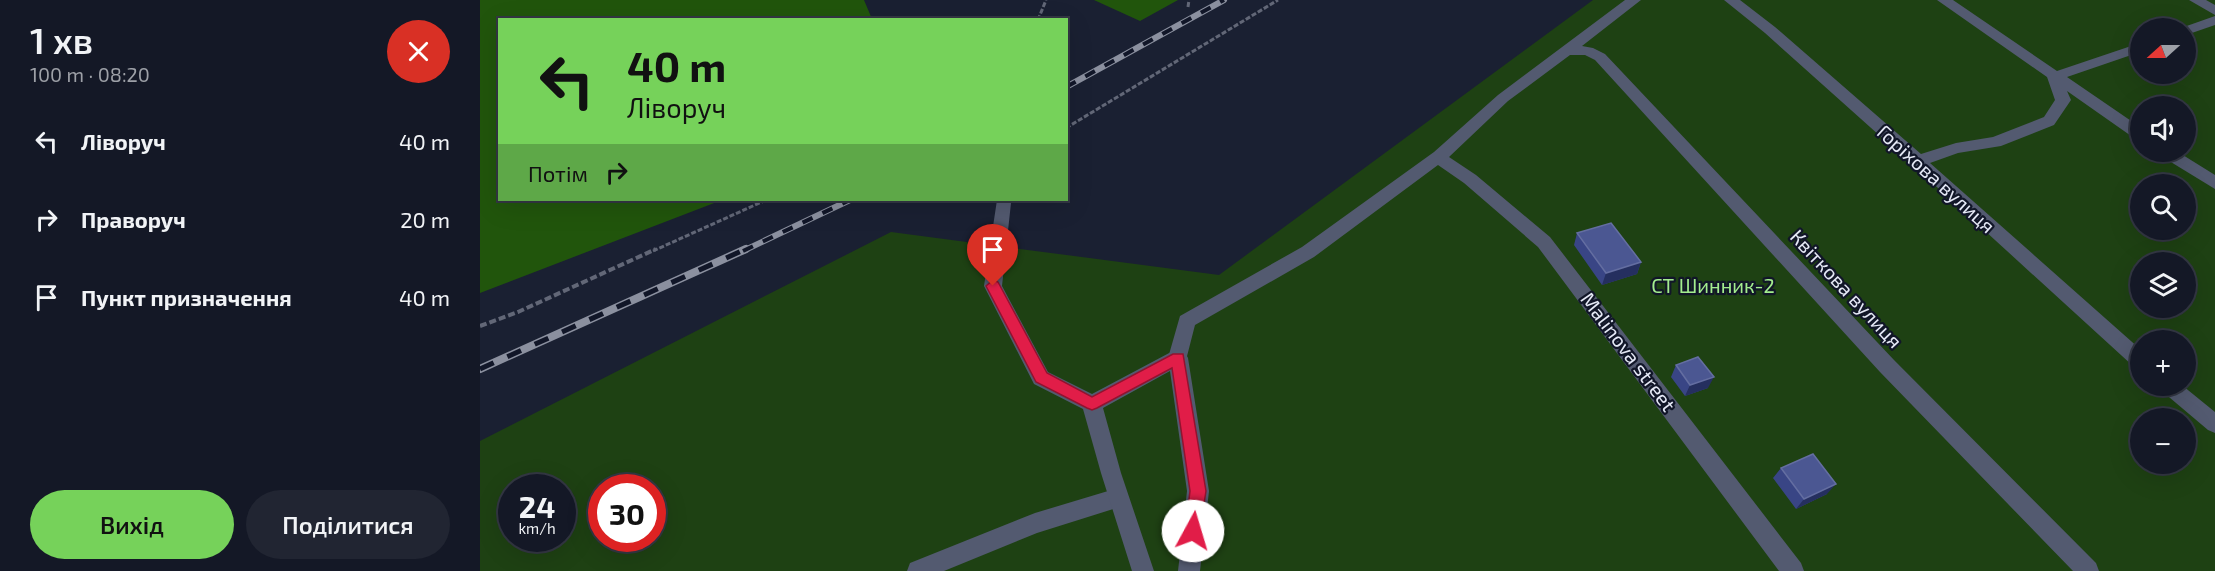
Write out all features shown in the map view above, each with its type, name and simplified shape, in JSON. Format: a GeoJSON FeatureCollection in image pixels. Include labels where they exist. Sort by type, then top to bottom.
{"type":"FeatureCollection","features":[{"type":"Feature","properties":{"kind":"street"},"geometry":{"type":"LineString","coordinates":[[1189,571],[1198,491],[1178,358],[1187,321],[1308,252],[1440,156],[1503,98],[1634,0]]}},
{"type":"Feature","properties":{"kind":"street","name":"Горіхова вулиця"},"geometry":{"type":"LineString","coordinates":[[1731,0],[1770,30],[2130,351]]}},
{"type":"Feature","properties":{"kind":"street"},"geometry":{"type":"LineString","coordinates":[[1944,0],[2130,127]]}},
{"type":"Feature","properties":{"kind":"street"},"geometry":{"type":"LineString","coordinates":[[2196,0],[2215,11]]}},
{"type":"Feature","properties":{"kind":"street"},"geometry":{"type":"LineString","coordinates":[[2196,28],[2215,21]]}},
{"type":"Feature","properties":{"kind":"street","name":"Квіткова вулиця"},"geometry":{"type":"LineString","coordinates":[[1568,50],[1588,51],[1600,57],[1879,357],[2088,571]]}},
{"type":"Feature","properties":{"kind":"street"},"geometry":{"type":"LineString","coordinates":[[2054,77],[2130,50]]}},
{"type":"Feature","properties":{"kind":"street"},"geometry":{"type":"LineString","coordinates":[[1916,162],[1956,148],[1995,142],[2049,121],[2063,100],[2054,77]]}},
{"type":"Feature","properties":{"kind":"street","name":"Malinova street"},"geometry":{"type":"LineString","coordinates":[[1440,156],[1443,161],[1470,179],[1544,242],[1793,571]]}},
{"type":"Feature","properties":{"kind":"street"},"geometry":{"type":"LineString","coordinates":[[2182,162],[2215,183]]}},
{"type":"Feature","properties":{"kind":"street"},"geometry":{"type":"LineString","coordinates":[[1003,203],[993,286],[1041,378],[1092,404],[1118,498],[1143,571]]}},
{"type":"Feature","properties":{"kind":"street"},"geometry":{"type":"LineString","coordinates":[[1092,404],[1178,358]]}},
{"type":"Feature","properties":{"kind":"street"},"geometry":{"type":"LineString","coordinates":[[2182,396],[2215,424]]}},
{"type":"Feature","properties":{"kind":"street"},"geometry":{"type":"LineString","coordinates":[[918,571],[1035,523],[1118,498]]}},
{"type":"Feature","properties":{"kind":"path"},"geometry":{"type":"LineString","coordinates":[[1039,18],[1046,0]]}},
{"type":"Feature","properties":{"kind":"path"},"geometry":{"type":"LineString","coordinates":[[1188,7],[1189,0]]}},
{"type":"Feature","properties":{"kind":"path"},"geometry":{"type":"LineString","coordinates":[[1068,127],[1278,0]]}},
{"type":"Feature","properties":{"kind":"path"},"geometry":{"type":"LineString","coordinates":[[480,326],[518,312],[764,201]]}},
{"type":"Feature","properties":{"kind":"green space"},"geometry":{"type":"Polygon","coordinates":[[[480,0],[864,0],[872,18],[498,18],[498,201],[719,201],[480,293],[480,0]]]}},
{"type":"Feature","properties":{"kind":"green space"},"geometry":{"type":"Polygon","coordinates":[[[1094,0],[1178,0],[1140,21],[1094,0]]]}},
{"type":"Feature","properties":{"kind":"green space","name":"СТ Шинник-2"},"geometry":{"type":"Polygon","coordinates":[[[1593,0],[2215,0],[2215,571],[480,571],[480,441],[891,232],[1219,275],[1593,0]]]}},
{"type":"Feature","properties":{"kind":"building"},"geometry":{"type":"Polygon","coordinates":[[[1611,223],[1641,262],[1606,273],[1577,233],[1611,223]]]}},
{"type":"Feature","properties":{"kind":"building"},"geometry":{"type":"Polygon","coordinates":[[[1698,357],[1714,377],[1690,385],[1676,365],[1698,357]]]}},
{"type":"Feature","properties":{"kind":"building"},"geometry":{"type":"Polygon","coordinates":[[[1813,454],[1836,484],[1804,499],[1781,468],[1813,454]]]}},
{"type":"Feature","properties":{"kind":"railway"},"geometry":{"type":"LineString","coordinates":[[1068,86],[1224,0]]}},
{"type":"Feature","properties":{"kind":"railway"},"geometry":{"type":"LineString","coordinates":[[743,251],[848,201]]}},
{"type":"Feature","properties":{"kind":"railway"},"geometry":{"type":"LineString","coordinates":[[480,369],[746,249]]}},
{"type":"Feature","properties":{"kind":"route"},"geometry":{"type":"LineString","coordinates":[[993,286],[1041,378],[1092,404],[1178,358],[1198,491],[1193,531]]}}]}
